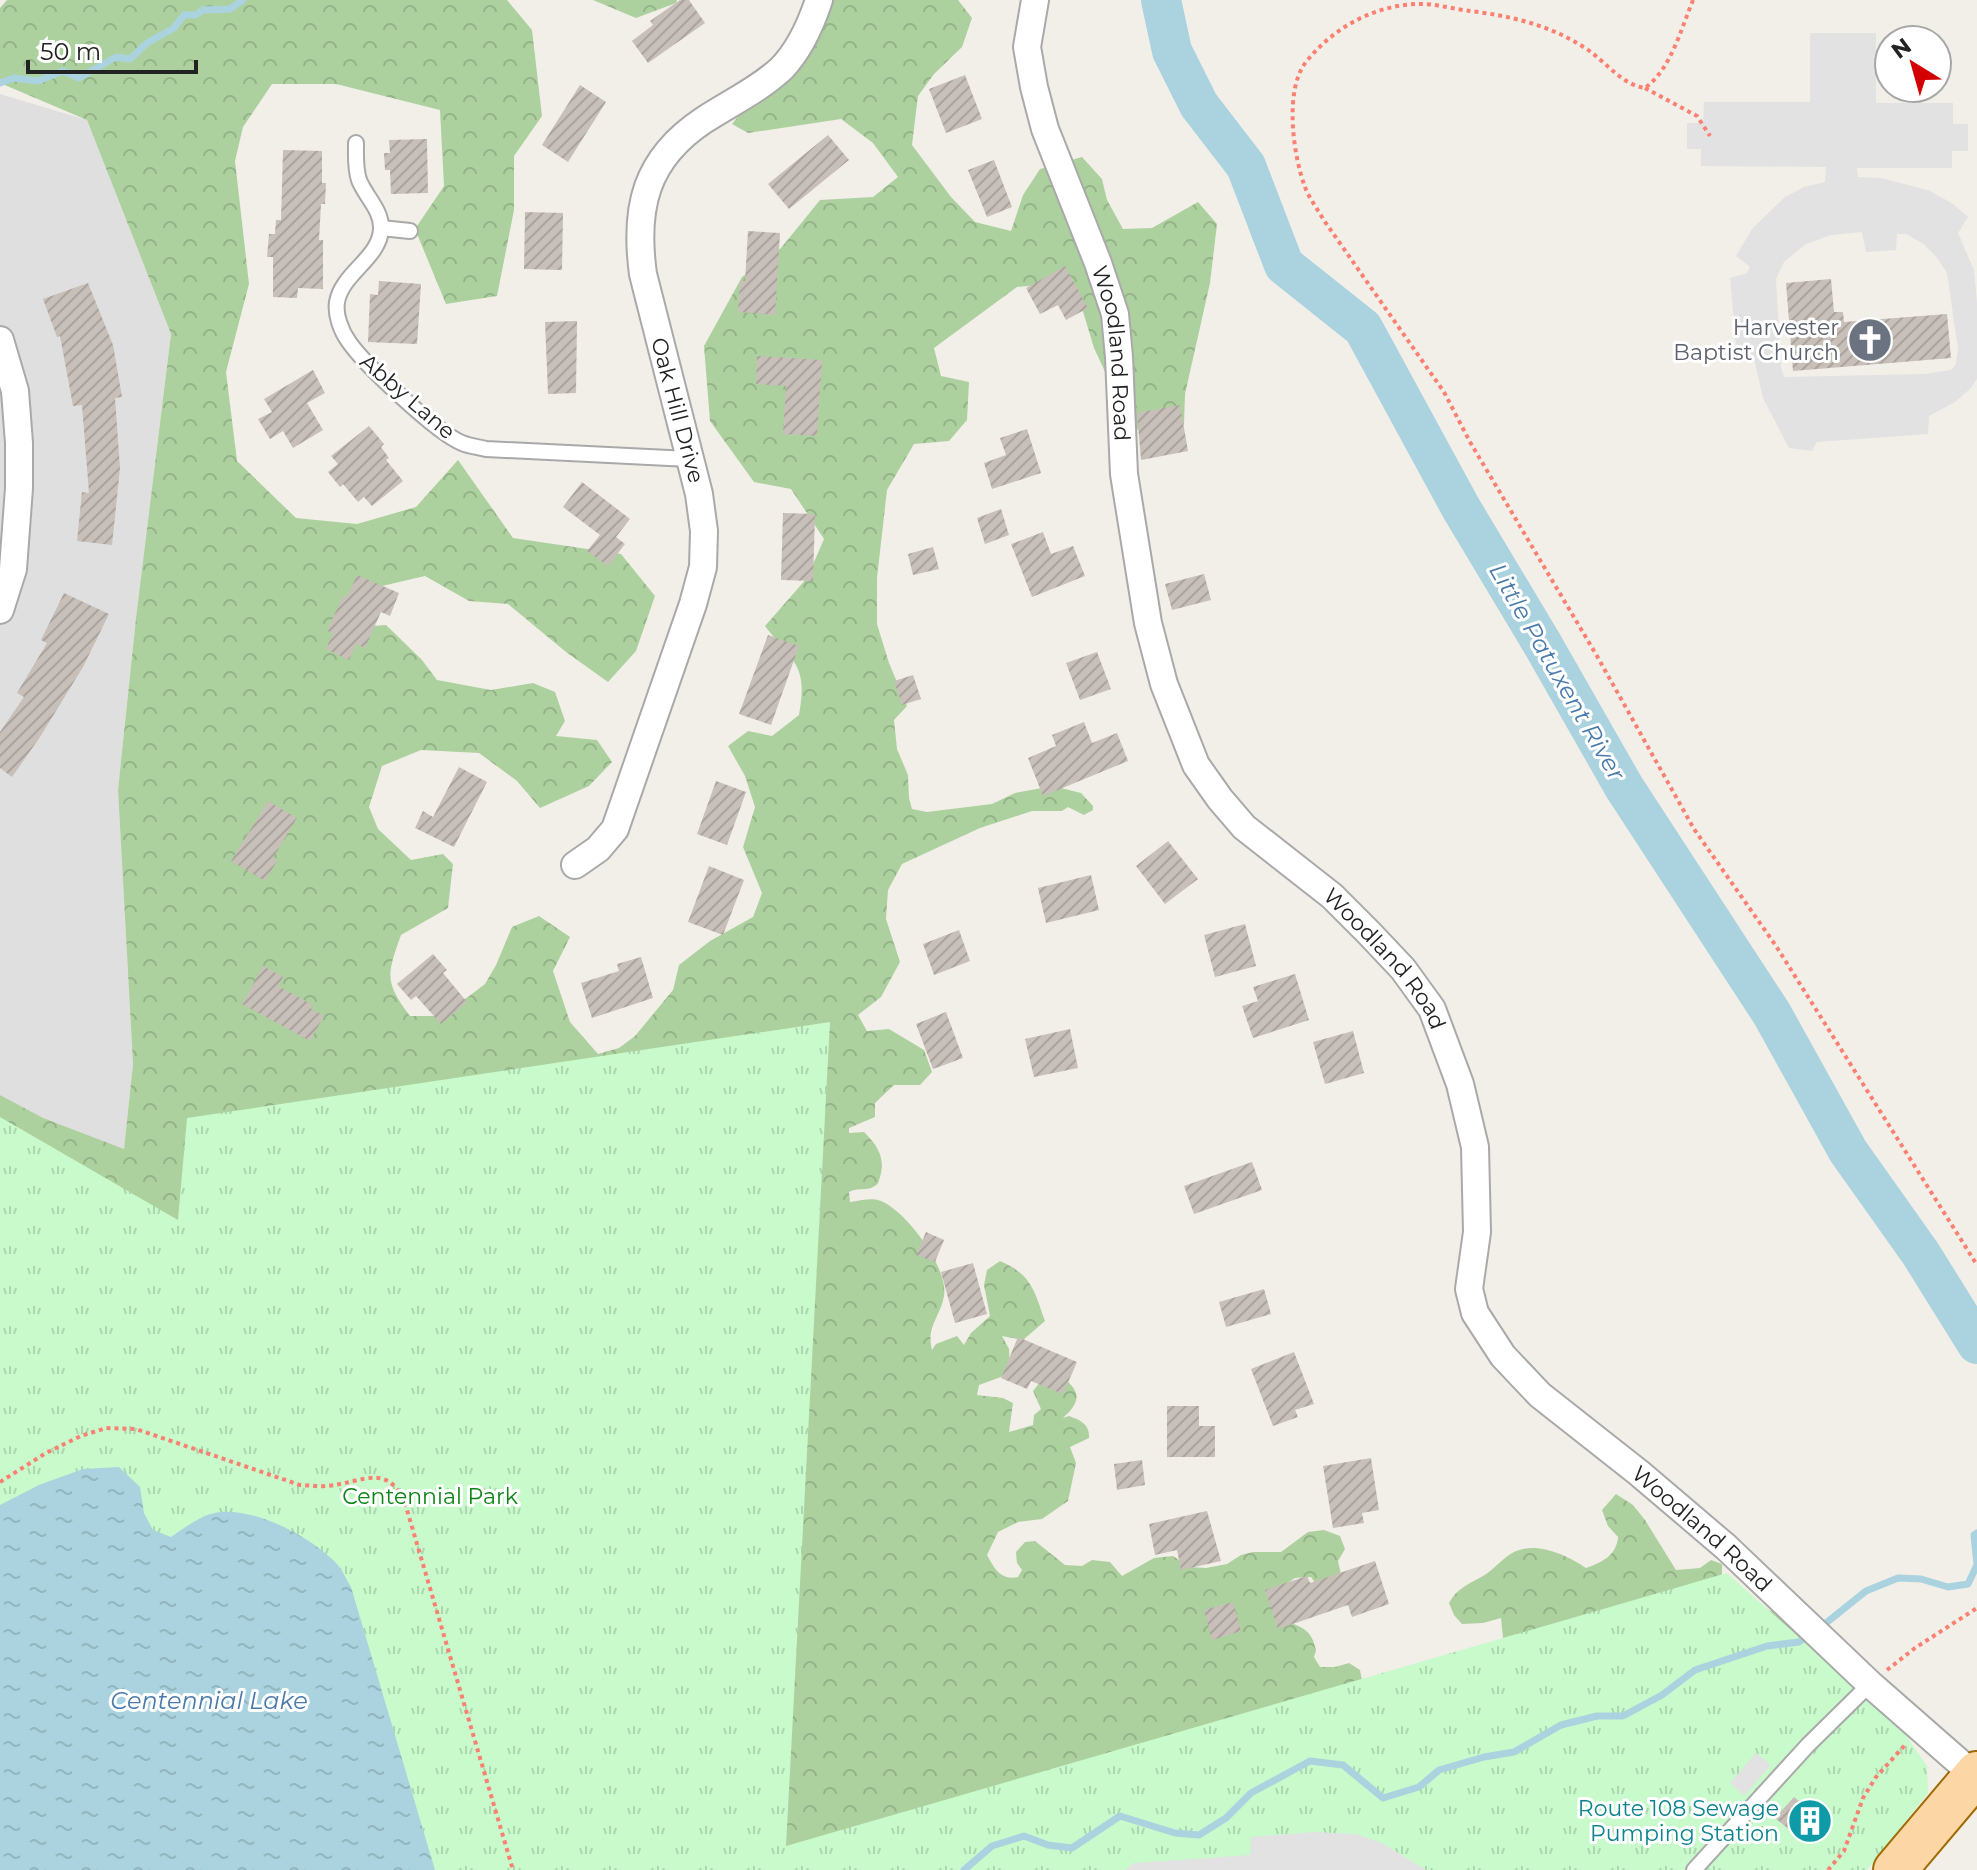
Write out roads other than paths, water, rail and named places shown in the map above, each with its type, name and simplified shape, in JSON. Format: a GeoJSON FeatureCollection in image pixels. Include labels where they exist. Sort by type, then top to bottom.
{"type":"FeatureCollection","features":[{"type":"Feature","properties":{"kind":"main road"},"geometry":{"type":"LineString","coordinates":[[1895,1870],[1976,1775]]}},
{"type":"Feature","properties":{"kind":"street","name":"Oak Hill Drive"},"geometry":{"type":"LineString","coordinates":[[575,865],[598,849],[615,829],[703,567],[704,531],[699,494],[643,274],[638,239],[641,203],[653,174],[673,146],[701,122],[758,87],[783,67],[803,38],[819,0]]}},
{"type":"Feature","properties":{"kind":"street","name":"Woodland Road"},"geometry":{"type":"LineString","coordinates":[[1035,0],[1027,47],[1034,87],[1045,129],[1115,314],[1124,474],[1148,623],[1164,684],[1196,765],[1220,799],[1244,827],[1332,896],[1403,969],[1432,1009],[1460,1084],[1475,1147],[1477,1232],[1469,1289],[1475,1313],[1486,1334],[1540,1395],[1726,1547],[1870,1684],[1976,1775]]}},
{"type":"Feature","properties":{"kind":"street"},"geometry":{"type":"LineString","coordinates":[[0,340],[15,391],[19,443],[13,569],[0,610]]}},
{"type":"Feature","properties":{"kind":"lane"},"geometry":{"type":"LineString","coordinates":[[356,143],[360,182],[374,205],[381,228],[410,231]]}},
{"type":"Feature","properties":{"kind":"lane","name":"Abby Lane"},"geometry":{"type":"LineString","coordinates":[[381,228],[370,253],[342,287],[337,303],[339,323],[347,340],[366,363],[443,431],[462,443],[486,449],[689,459]]}},
{"type":"Feature","properties":{"kind":"lane"},"geometry":{"type":"LineString","coordinates":[[1694,1870],[1808,1745],[1870,1684]]}},
{"type":"Feature","properties":{"kind":"water","name":"Centennial Lake"},"geometry":{"type":"Polygon","coordinates":[[[119,1467],[140,1487],[144,1513],[153,1530],[171,1537],[208,1515],[235,1512],[282,1526],[311,1542],[339,1566],[351,1587],[435,1870],[0,1870],[0,1505],[39,1485],[83,1469],[119,1467]]]}},
{"type":"Feature","properties":{"kind":"waterway"},"geometry":{"type":"LineString","coordinates":[[0,83],[14,78],[38,81],[63,71],[79,78],[116,57],[130,59],[147,43],[174,28],[184,15],[196,15],[203,10],[230,9],[243,0]]}},
{"type":"Feature","properties":{"kind":"waterway","name":"Little Patuxent River"},"geometry":{"type":"LineString","coordinates":[[1161,0],[1172,51],[1199,105],[1246,166],[1284,265],[1363,328],[1461,508],[1624,787],[1772,1014],[1848,1151],[1921,1254],[1977,1344]]}},
{"type":"Feature","properties":{"kind":"waterway"},"geometry":{"type":"LineString","coordinates":[[1821,1627],[1866,1591],[1898,1578],[1921,1579],[1948,1587],[1968,1584],[1977,1565],[1974,1535],[1977,1533]]}},
{"type":"Feature","properties":{"kind":"waterway"},"geometry":{"type":"LineString","coordinates":[[964,1870],[992,1846],[1024,1836],[1048,1845],[1072,1848],[1120,1816],[1175,1833],[1199,1835],[1226,1818],[1251,1793],[1310,1761],[1343,1765],[1383,1798],[1419,1787],[1439,1770],[1514,1752],[1561,1725],[1597,1716],[1623,1716],[1662,1695],[1695,1670],[1767,1646],[1799,1642],[1810,1634]]}},
{"type":"Feature","properties":{"kind":"place","name":"Harvester Baptist Church"},"geometry":{"type":"Point","coordinates":[1870,340]}},
{"type":"Feature","properties":{"kind":"place","name":"Route 108 Sewage Pumping Station"},"geometry":{"type":"Point","coordinates":[1810,1821]}},
{"type":"Feature","properties":{"kind":"park label","name":"Centennial Park"},"geometry":{"type":"Point","coordinates":[430,1496]}}]}
